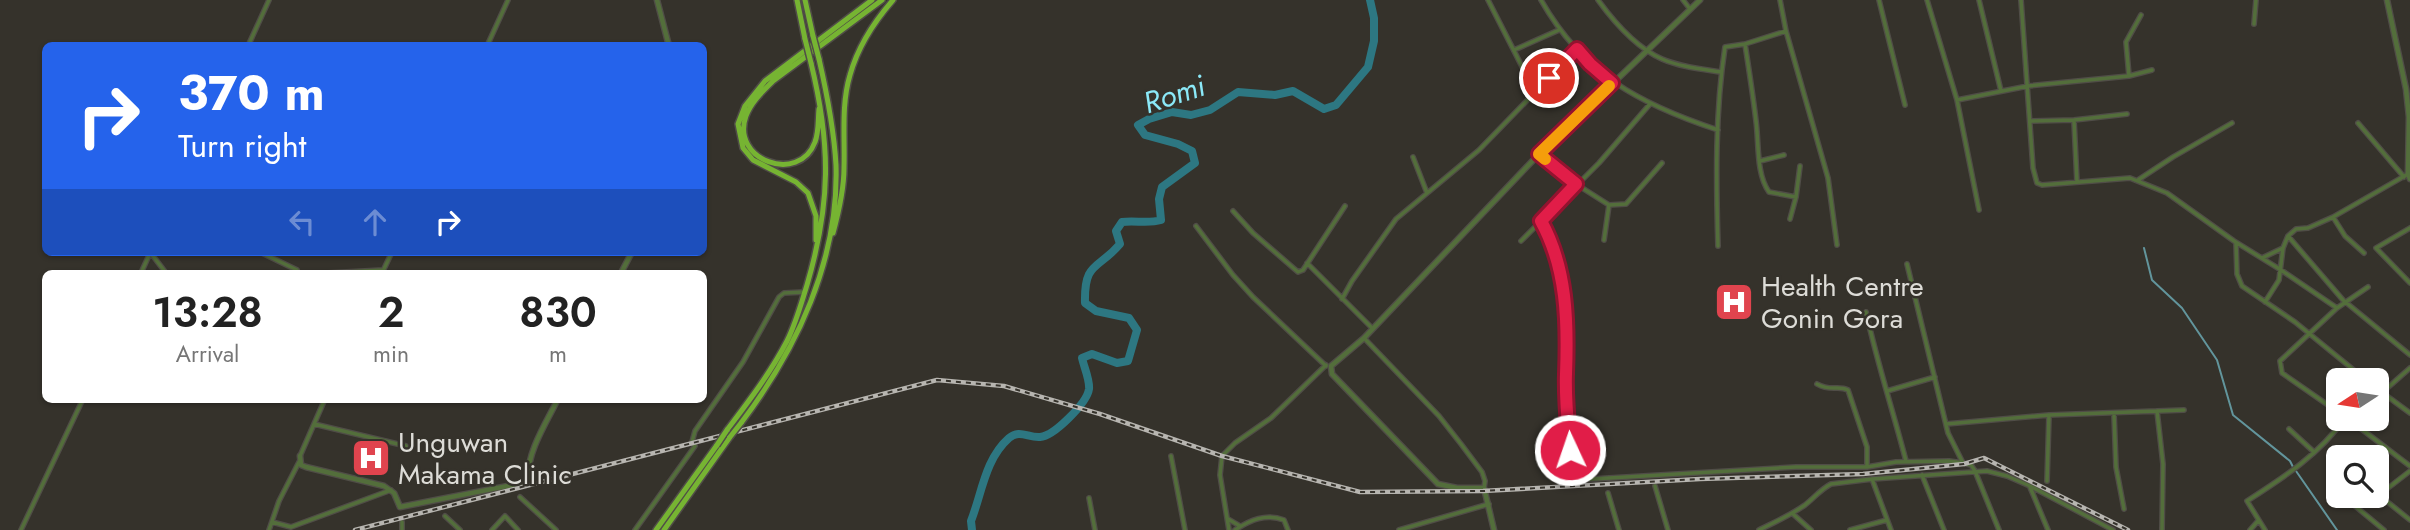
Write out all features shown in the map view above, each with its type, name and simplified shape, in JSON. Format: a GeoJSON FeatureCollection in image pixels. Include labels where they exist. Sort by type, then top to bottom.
{"type":"FeatureCollection","features":[{"type":"Feature","properties":{"kind":"highway"},"geometry":{"type":"LineString","coordinates":[[656,530],[767,375],[787,340],[808,281],[821,232],[826,184],[826,144],[818,92],[797,0]]}},
{"type":"Feature","properties":{"kind":"highway"},"geometry":{"type":"LineString","coordinates":[[805,0],[830,107],[836,167],[831,229],[822,269]]}},
{"type":"Feature","properties":{"kind":"highway"},"geometry":{"type":"LineString","coordinates":[[808,281],[815,253],[817,226],[811,200],[796,182],[753,160],[740,140],[738,124],[745,106],[765,81],[872,0]]}},
{"type":"Feature","properties":{"kind":"highway"},"geometry":{"type":"LineString","coordinates":[[818,92],[816,140],[805,156],[791,164],[780,165],[770,164],[754,154],[748,145],[744,127],[746,117],[759,96],[773,81],[882,0]]}},
{"type":"Feature","properties":{"kind":"highway"},"geometry":{"type":"LineString","coordinates":[[664,530],[741,423],[785,358],[797,334],[822,269],[843,189],[844,116],[849,78],[862,41],[893,0]]}},
{"type":"Feature","properties":{"kind":"street"},"geometry":{"type":"LineString","coordinates":[[250,42],[269,0]]}},
{"type":"Feature","properties":{"kind":"street"},"geometry":{"type":"LineString","coordinates":[[489,42],[508,0]]}},
{"type":"Feature","properties":{"kind":"street"},"geometry":{"type":"LineString","coordinates":[[657,0],[668,42]]}},
{"type":"Feature","properties":{"kind":"street"},"geometry":{"type":"LineString","coordinates":[[1488,0],[1535,92]]}},
{"type":"Feature","properties":{"kind":"street"},"geometry":{"type":"LineString","coordinates":[[1541,0],[1559,30],[1590,64],[1612,83],[1650,104],[1718,130]]}},
{"type":"Feature","properties":{"kind":"street"},"geometry":{"type":"LineString","coordinates":[[1598,0],[1627,33],[1663,59],[1721,72]]}},
{"type":"Feature","properties":{"kind":"street"},"geometry":{"type":"LineString","coordinates":[[1684,0],[1690,9]]}},
{"type":"Feature","properties":{"kind":"street"},"geometry":{"type":"LineString","coordinates":[[1229,530],[1220,475],[1222,456],[1364,338],[1539,154],[1700,0]]}},
{"type":"Feature","properties":{"kind":"street"},"geometry":{"type":"LineString","coordinates":[[1780,0],[1786,31],[1828,178],[1837,245]]}},
{"type":"Feature","properties":{"kind":"street"},"geometry":{"type":"LineString","coordinates":[[1879,0],[1905,105]]}},
{"type":"Feature","properties":{"kind":"street"},"geometry":{"type":"LineString","coordinates":[[1927,0],[1957,100],[1979,210]]}},
{"type":"Feature","properties":{"kind":"street"},"geometry":{"type":"LineString","coordinates":[[1979,0],[2001,91]]}},
{"type":"Feature","properties":{"kind":"street"},"geometry":{"type":"LineString","coordinates":[[2021,0],[2033,169],[2037,183],[2042,185],[2130,178],[2138,180],[2174,198],[2236,243],[2337,308]]}},
{"type":"Feature","properties":{"kind":"street"},"geometry":{"type":"LineString","coordinates":[[2254,23],[2256,0]]}},
{"type":"Feature","properties":{"kind":"street"},"geometry":{"type":"LineString","coordinates":[[2387,0],[2408,89],[2407,177]]}},
{"type":"Feature","properties":{"kind":"street"},"geometry":{"type":"LineString","coordinates":[[2129,76],[2125,45],[2141,15]]}},
{"type":"Feature","properties":{"kind":"street"},"geometry":{"type":"LineString","coordinates":[[1514,50],[1559,30]]}},
{"type":"Feature","properties":{"kind":"street"},"geometry":{"type":"LineString","coordinates":[[1718,246],[1718,130],[1725,47],[1745,44],[1786,31]]}},
{"type":"Feature","properties":{"kind":"street"},"geometry":{"type":"LineString","coordinates":[[1745,44],[1760,161],[1767,190],[1796,197]]}},
{"type":"Feature","properties":{"kind":"street"},"geometry":{"type":"LineString","coordinates":[[1342,299],[1359,270],[1396,219],[1479,150],[1577,49]]}},
{"type":"Feature","properties":{"kind":"street"},"geometry":{"type":"LineString","coordinates":[[1957,100],[2028,86],[2129,76],[2152,70]]}},
{"type":"Feature","properties":{"kind":"street"},"geometry":{"type":"LineString","coordinates":[[1521,241],[1599,163],[1650,104]]}},
{"type":"Feature","properties":{"kind":"street"},"geometry":{"type":"LineString","coordinates":[[2029,121],[2074,120],[2127,114]]}},
{"type":"Feature","properties":{"kind":"street"},"geometry":{"type":"LineString","coordinates":[[2074,120],[2077,182]]}},
{"type":"Feature","properties":{"kind":"street"},"geometry":{"type":"LineString","coordinates":[[2138,180],[2232,122]]}},
{"type":"Feature","properties":{"kind":"street"},"geometry":{"type":"LineString","coordinates":[[2358,123],[2407,177]]}},
{"type":"Feature","properties":{"kind":"street"},"geometry":{"type":"LineString","coordinates":[[1539,154],[1576,184],[1609,205],[1626,204],[1662,163]]}},
{"type":"Feature","properties":{"kind":"street"},"geometry":{"type":"LineString","coordinates":[[1760,161],[1784,155]]}},
{"type":"Feature","properties":{"kind":"street"},"geometry":{"type":"LineString","coordinates":[[1413,157],[1427,193]]}},
{"type":"Feature","properties":{"kind":"street"},"geometry":{"type":"LineString","coordinates":[[1790,219],[1800,166]]}},
{"type":"Feature","properties":{"kind":"street"},"geometry":{"type":"LineString","coordinates":[[2265,302],[2280,280],[2283,248],[2288,236],[2296,229],[2308,228],[2333,217],[2407,177]]}},
{"type":"Feature","properties":{"kind":"street"},"geometry":{"type":"LineString","coordinates":[[1604,240],[1609,205]]}},
{"type":"Feature","properties":{"kind":"street"},"geometry":{"type":"LineString","coordinates":[[1233,211],[1293,270],[1300,271],[1345,206]]}},
{"type":"Feature","properties":{"kind":"street"},"geometry":{"type":"LineString","coordinates":[[2333,217],[2345,236],[2364,253]]}},
{"type":"Feature","properties":{"kind":"street"},"geometry":{"type":"LineString","coordinates":[[1541,221],[1558,263],[1567,314],[1566,376],[1571,477]]}},
{"type":"Feature","properties":{"kind":"street"},"geometry":{"type":"LineString","coordinates":[[1196,226],[1252,297],[1328,367],[1437,484],[1457,488],[1484,488]]}},
{"type":"Feature","properties":{"kind":"street"},"geometry":{"type":"LineString","coordinates":[[2410,228],[2376,248],[2410,283]]}},
{"type":"Feature","properties":{"kind":"street"},"geometry":{"type":"LineString","coordinates":[[2288,236],[2326,281],[2374,327],[2410,355]]}},
{"type":"Feature","properties":{"kind":"street"},"geometry":{"type":"LineString","coordinates":[[2236,243],[2239,280],[2242,286],[2295,322],[2351,368]]}},
{"type":"Feature","properties":{"kind":"street"},"geometry":{"type":"LineString","coordinates":[[2262,258],[2283,248]]}},
{"type":"Feature","properties":{"kind":"street"},"geometry":{"type":"LineString","coordinates":[[153,256],[164,270]]}},
{"type":"Feature","properties":{"kind":"street"},"geometry":{"type":"LineString","coordinates":[[268,256],[297,270]]}},
{"type":"Feature","properties":{"kind":"street"},"geometry":{"type":"LineString","coordinates":[[1307,263],[1373,328]]}},
{"type":"Feature","properties":{"kind":"street"},"geometry":{"type":"LineString","coordinates":[[1907,264],[1946,424],[1963,463]]}},
{"type":"Feature","properties":{"kind":"street"},"geometry":{"type":"LineString","coordinates":[[2326,404],[2282,373],[2281,357],[2337,308],[2368,287]]}},
{"type":"Feature","properties":{"kind":"street"},"geometry":{"type":"LineString","coordinates":[[635,530],[694,449],[692,442],[695,431],[743,362],[779,297],[784,293],[805,292]]}},
{"type":"Feature","properties":{"kind":"street"},"geometry":{"type":"LineString","coordinates":[[1866,312],[1876,362],[1887,391],[1906,463]]}},
{"type":"Feature","properties":{"kind":"street"},"geometry":{"type":"LineString","coordinates":[[1364,338],[1388,366],[1439,416],[1482,472],[1494,530]]}},
{"type":"Feature","properties":{"kind":"street"},"geometry":{"type":"LineString","coordinates":[[2389,389],[2410,368]]}},
{"type":"Feature","properties":{"kind":"street"},"geometry":{"type":"LineString","coordinates":[[1887,391],[1935,377]]}},
{"type":"Feature","properties":{"kind":"street"},"geometry":{"type":"LineString","coordinates":[[1816,384],[1829,390],[1849,390],[1867,447],[1867,467]]}},
{"type":"Feature","properties":{"kind":"street"},"geometry":{"type":"LineString","coordinates":[[2389,398],[2410,413]]}},
{"type":"Feature","properties":{"kind":"street"},"geometry":{"type":"LineString","coordinates":[[21,530],[81,403]]}},
{"type":"Feature","properties":{"kind":"street"},"geometry":{"type":"LineString","coordinates":[[269,530],[279,501],[323,403]]}},
{"type":"Feature","properties":{"kind":"street"},"geometry":{"type":"LineString","coordinates":[[300,458],[301,465],[313,470],[384,486],[391,490],[400,507],[518,484],[528,479],[527,468],[556,403]]}},
{"type":"Feature","properties":{"kind":"street"},"geometry":{"type":"LineString","coordinates":[[1946,424],[2049,415],[2185,410]]}},
{"type":"Feature","properties":{"kind":"street"},"geometry":{"type":"LineString","coordinates":[[2157,411],[2162,464],[2162,530]]}},
{"type":"Feature","properties":{"kind":"street"},"geometry":{"type":"LineString","coordinates":[[2114,414],[2116,467],[2124,509]]}},
{"type":"Feature","properties":{"kind":"street"},"geometry":{"type":"LineString","coordinates":[[2047,481],[2049,415]]}},
{"type":"Feature","properties":{"kind":"street"},"geometry":{"type":"LineString","coordinates":[[314,424],[406,446]]}},
{"type":"Feature","properties":{"kind":"street"},"geometry":{"type":"LineString","coordinates":[[2289,429],[2314,452]]}},
{"type":"Feature","properties":{"kind":"street"},"geometry":{"type":"LineString","coordinates":[[2265,530],[2247,502],[2289,474],[2336,431]]}},
{"type":"Feature","properties":{"kind":"street"},"geometry":{"type":"LineString","coordinates":[[2363,431],[2410,466]]}},
{"type":"Feature","properties":{"kind":"street"},"geometry":{"type":"LineString","coordinates":[[1171,456],[1185,530]]}},
{"type":"Feature","properties":{"kind":"street"},"geometry":{"type":"LineString","coordinates":[[1576,480],[1949,461],[1971,465],[1999,530]]}},
{"type":"Feature","properties":{"kind":"street"},"geometry":{"type":"LineString","coordinates":[[1759,530],[1793,514],[1831,484],[1975,471],[2007,476],[2113,530]]}},
{"type":"Feature","properties":{"kind":"street"},"geometry":{"type":"LineString","coordinates":[[2389,487],[2410,471]]}},
{"type":"Feature","properties":{"kind":"street"},"geometry":{"type":"LineString","coordinates":[[1922,475],[1944,530]]}},
{"type":"Feature","properties":{"kind":"street"},"geometry":{"type":"LineString","coordinates":[[1872,479],[1891,530]]}},
{"type":"Feature","properties":{"kind":"street"},"geometry":{"type":"LineString","coordinates":[[1655,486],[1668,530]]}},
{"type":"Feature","properties":{"kind":"street"},"geometry":{"type":"LineString","coordinates":[[2030,486],[2048,530]]}},
{"type":"Feature","properties":{"kind":"street"},"geometry":{"type":"LineString","coordinates":[[272,522],[291,527],[391,490]]}},
{"type":"Feature","properties":{"kind":"street"},"geometry":{"type":"LineString","coordinates":[[1608,493],[1619,530]]}},
{"type":"Feature","properties":{"kind":"street"},"geometry":{"type":"LineString","coordinates":[[520,496],[556,530]]}},
{"type":"Feature","properties":{"kind":"street"},"geometry":{"type":"LineString","coordinates":[[1089,498],[1095,530]]}},
{"type":"Feature","properties":{"kind":"street"},"geometry":{"type":"LineString","coordinates":[[2389,503],[2410,520]]}},
{"type":"Feature","properties":{"kind":"street"},"geometry":{"type":"LineString","coordinates":[[1399,530],[1489,504]]}},
{"type":"Feature","properties":{"kind":"street"},"geometry":{"type":"LineString","coordinates":[[2358,508],[2384,530]]}},
{"type":"Feature","properties":{"kind":"street"},"geometry":{"type":"LineString","coordinates":[[1793,514],[1811,530]]}},
{"type":"Feature","properties":{"kind":"street"},"geometry":{"type":"LineString","coordinates":[[445,516],[460,530]]}},
{"type":"Feature","properties":{"kind":"street"},"geometry":{"type":"LineString","coordinates":[[492,530],[505,516],[518,530]]}},
{"type":"Feature","properties":{"kind":"street"},"geometry":{"type":"LineString","coordinates":[[1235,530],[1256,518],[1284,520],[1287,530]]}},
{"type":"Feature","properties":{"kind":"street"},"geometry":{"type":"LineString","coordinates":[[1228,519],[1240,527]]}},
{"type":"Feature","properties":{"kind":"street"},"geometry":{"type":"LineString","coordinates":[[1850,530],[1887,520]]}},
{"type":"Feature","properties":{"kind":"street"},"geometry":{"type":"LineString","coordinates":[[2250,530],[2258,521]]}},
{"type":"Feature","properties":{"kind":"street"},"geometry":{"type":"LineString","coordinates":[[402,522],[402,530]]}},
{"type":"Feature","properties":{"kind":"street"},"geometry":{"type":"LineString","coordinates":[[2097,522],[2100,530]]}},
{"type":"Feature","properties":{"kind":"waterway","name":"Romi"},"geometry":{"type":"LineString","coordinates":[[972,530],[971,521],[985,477],[1001,446],[1013,435],[1040,437],[1053,431],[1076,410],[1087,395],[1089,385],[1082,358],[1092,354],[1117,363],[1128,361],[1137,330],[1129,318],[1096,311],[1085,303],[1087,280],[1094,267],[1120,244],[1116,231],[1122,222],[1161,220],[1159,199],[1162,187],[1195,163],[1192,151],[1178,144],[1145,135],[1138,125],[1172,112],[1191,115],[1210,110],[1238,92],[1275,95],[1293,91],[1324,109],[1336,105],[1368,67],[1374,41],[1374,18],[1370,0]]}},
{"type":"Feature","properties":{"kind":"waterway"},"geometry":{"type":"LineString","coordinates":[[2144,248],[2152,280],[2182,308],[2217,360],[2233,415],[2290,461],[2293,467]]}},
{"type":"Feature","properties":{"kind":"waterway"},"geometry":{"type":"LineString","coordinates":[[2296,471],[2337,530]]}},
{"type":"Feature","properties":{"kind":"railway"},"geometry":{"type":"LineString","coordinates":[[355,530],[937,380],[1004,386],[1100,414],[1222,456],[1360,492],[1483,491],[1700,479],[1863,474],[1964,464],[1984,458],[2128,530]]}},
{"type":"Feature","properties":{"kind":"slow traffic"},"geometry":{"type":"LineString","coordinates":[[1545,159],[1539,154],[1609,86]]}},
{"type":"Feature","properties":{"kind":"place","name":"Health Centre Gonin Gora"},"geometry":{"type":"Point","coordinates":[1734,302]}},
{"type":"Feature","properties":{"kind":"place","name":"Unguwan Makama Clinic"},"geometry":{"type":"Point","coordinates":[371,458]}},
{"type":"Feature","properties":{"kind":"route"},"geometry":{"type":"LineString","coordinates":[[1549,78],[1577,49],[1612,83],[1539,154],[1576,184],[1541,221],[1558,263],[1567,314],[1566,376],[1570,450]]}}]}
